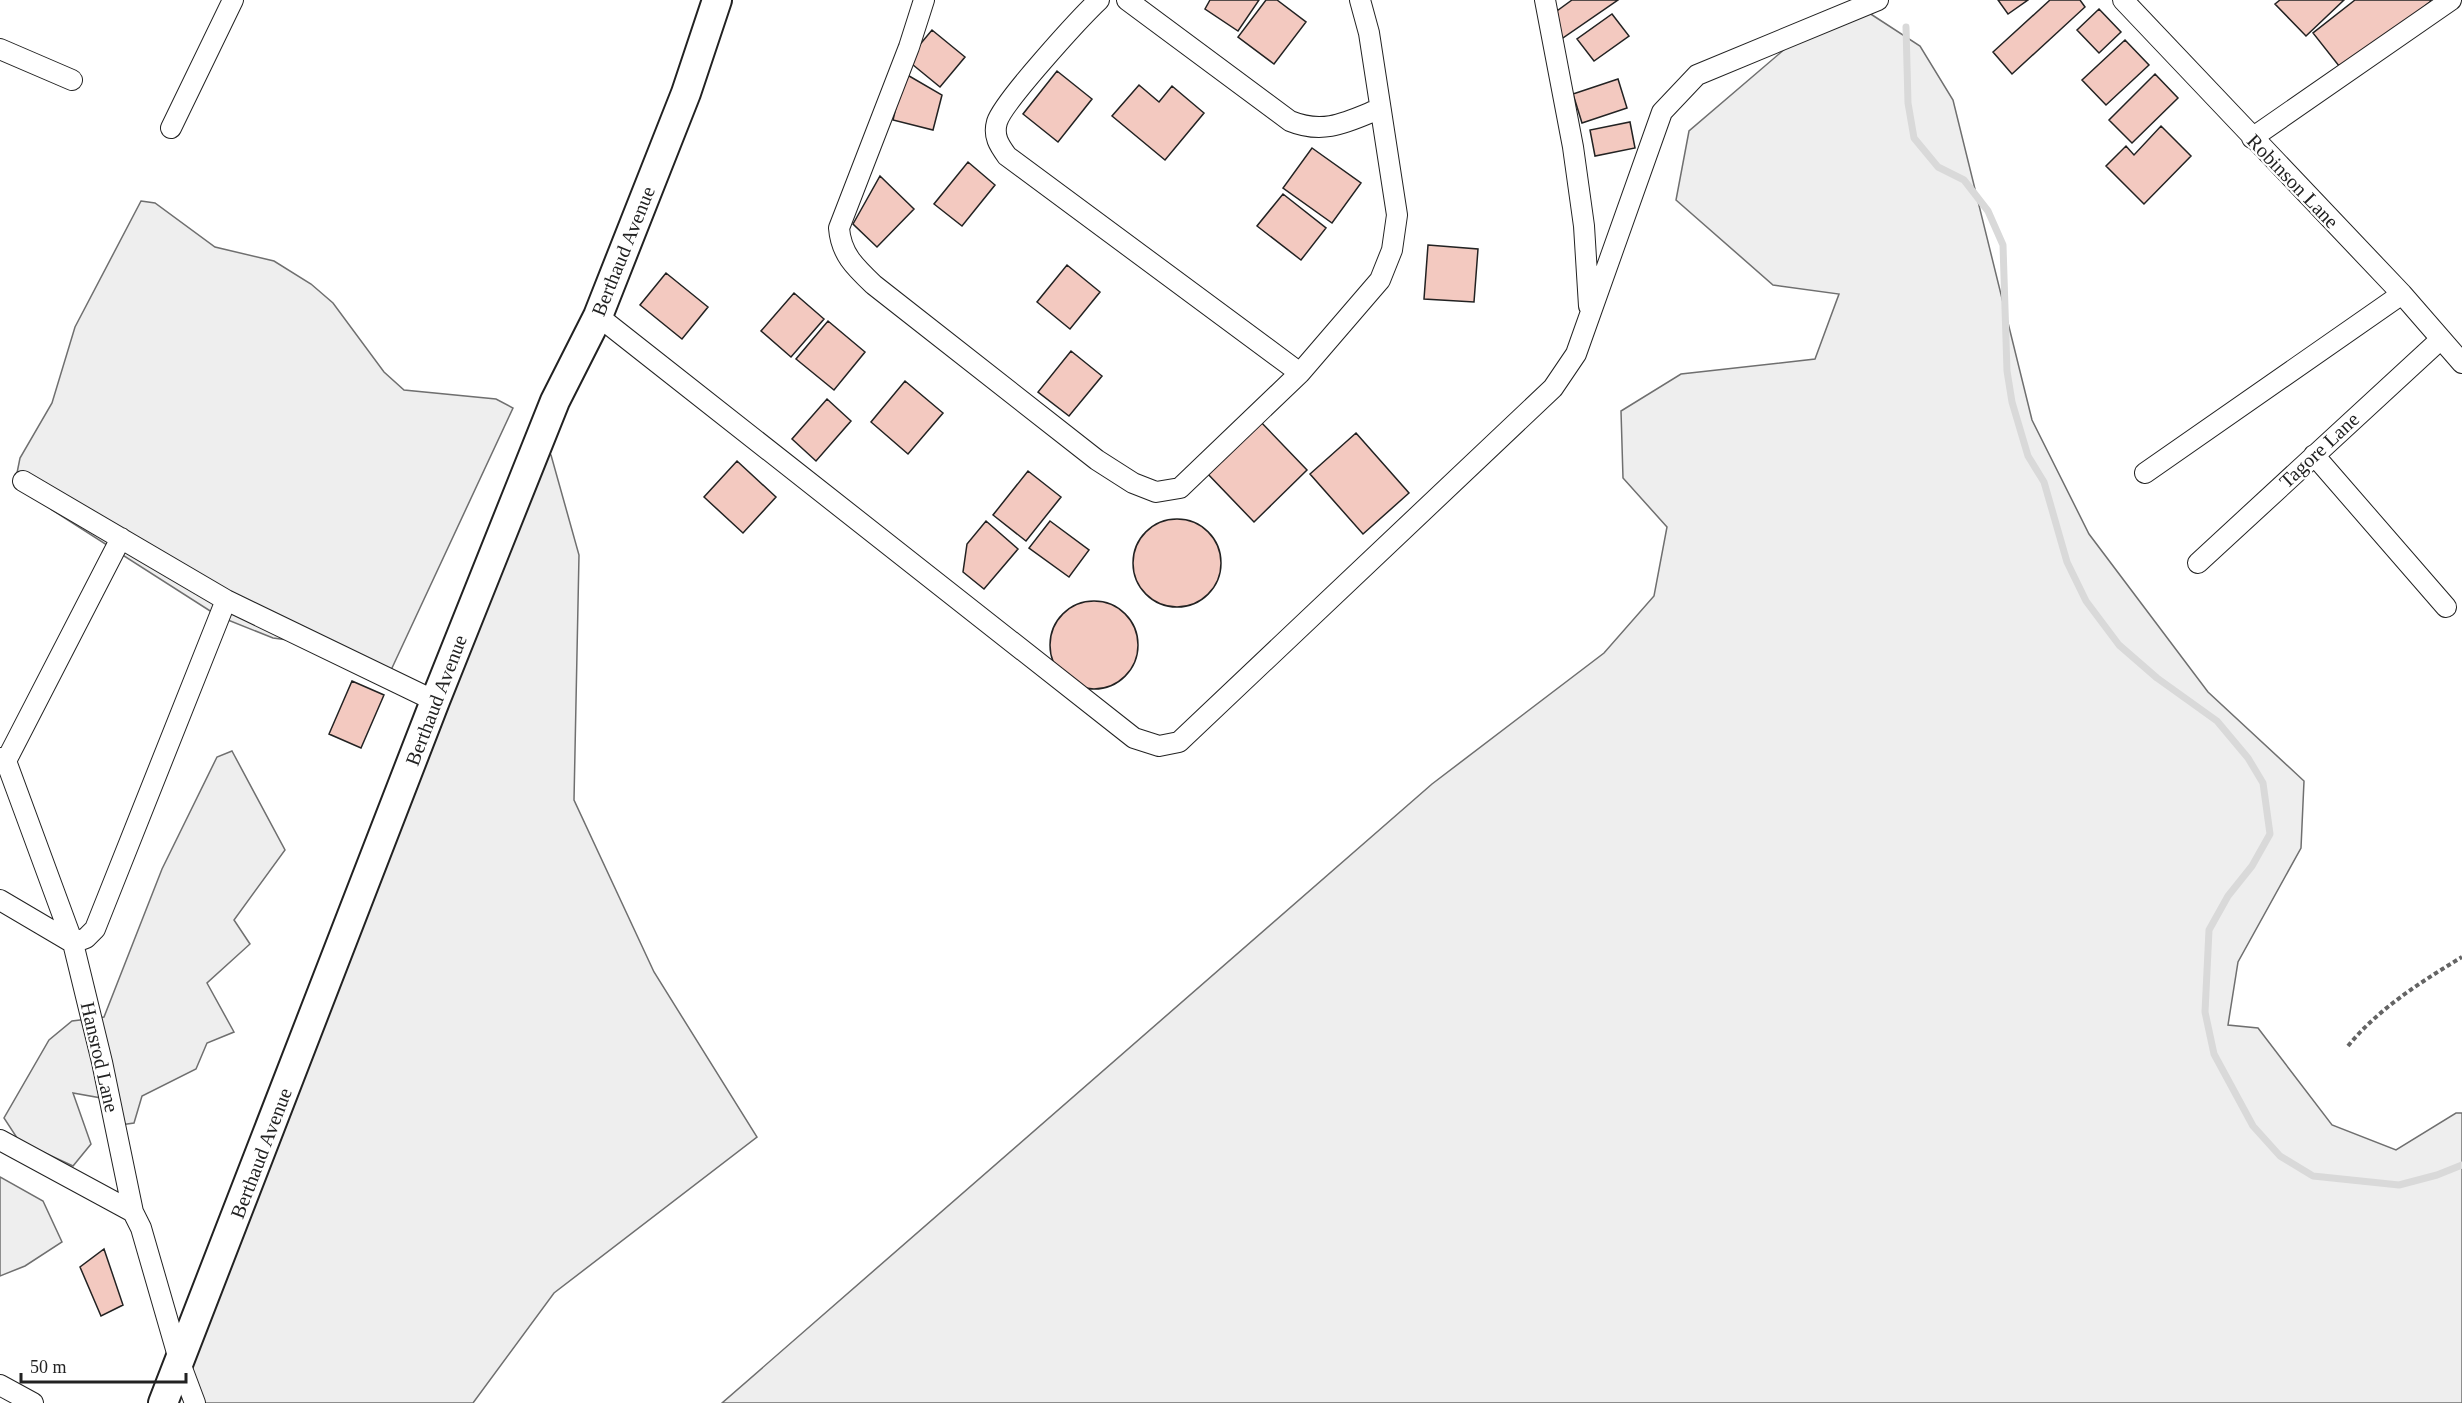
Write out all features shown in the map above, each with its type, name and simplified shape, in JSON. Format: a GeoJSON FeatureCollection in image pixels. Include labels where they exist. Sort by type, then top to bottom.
{"type":"FeatureCollection","features":[{"type":"Feature","properties":{"kind":"street"},"geometry":{"type":"LineString","coordinates":[[171,128],[232,0]]}},
{"type":"Feature","properties":{"kind":"street","name":"Berthaud Avenue"},"geometry":{"type":"LineString","coordinates":[[163,1403],[435,701],[555,401],[598,316],[686,93],[717,0]]}},
{"type":"Feature","properties":{"kind":"street"},"geometry":{"type":"LineString","coordinates":[[924,0],[909,47],[839,228],[840,244],[852,264],[874,285],[1097,460],[1133,483],[1156,492],[1180,488],[1300,373],[1380,280],[1392,250],[1396,215],[1369,33],[1360,0]]}},
{"type":"Feature","properties":{"kind":"street"},"geometry":{"type":"LineString","coordinates":[[1099,0],[1002,110],[995,135],[1000,146],[1007,156],[1300,373]]}},
{"type":"Feature","properties":{"kind":"street"},"geometry":{"type":"LineString","coordinates":[[1127,0],[1290,121],[1319,128],[1344,123],[1379,109]]}},
{"type":"Feature","properties":{"kind":"street"},"geometry":{"type":"LineString","coordinates":[[1545,0],[1575,158],[1584,226],[1589,315]]}},
{"type":"Feature","properties":{"kind":"street"},"geometry":{"type":"LineString","coordinates":[[598,316],[1134,738],[1159,746],[1179,742],[1553,388],[1576,354],[1662,112],[1697,75],[1878,0]]}},
{"type":"Feature","properties":{"kind":"street","name":"Robinson Lane"},"geometry":{"type":"LineString","coordinates":[[2123,0],[2402,294],[2462,363]]}},
{"type":"Feature","properties":{"kind":"street"},"geometry":{"type":"LineString","coordinates":[[2252,138],[2445,1]]}},
{"type":"Feature","properties":{"kind":"street"},"geometry":{"type":"LineString","coordinates":[[0,50],[72,80]]}},
{"type":"Feature","properties":{"kind":"street"},"geometry":{"type":"LineString","coordinates":[[2145,473],[2402,294]]}},
{"type":"Feature","properties":{"kind":"street","name":"Tagore Lane"},"geometry":{"type":"LineString","coordinates":[[2198,563],[2441,339]]}},
{"type":"Feature","properties":{"kind":"street"},"geometry":{"type":"LineString","coordinates":[[2314,455],[2446,607]]}},
{"type":"Feature","properties":{"kind":"street"},"geometry":{"type":"LineString","coordinates":[[23,481],[226,600],[435,701]]}},
{"type":"Feature","properties":{"kind":"street"},"geometry":{"type":"LineString","coordinates":[[3,760],[121,538]]}},
{"type":"Feature","properties":{"kind":"street"},"geometry":{"type":"LineString","coordinates":[[0,900],[73,943],[86,938],[95,930],[226,600]]}},
{"type":"Feature","properties":{"kind":"street","name":"Hansrod Lane"},"geometry":{"type":"LineString","coordinates":[[3,760],[73,943],[102,1062],[133,1212],[141,1228],[180,1363],[195,1403]]}},
{"type":"Feature","properties":{"kind":"street"},"geometry":{"type":"LineString","coordinates":[[0,1140],[133,1212]]}},
{"type":"Feature","properties":{"kind":"street"},"geometry":{"type":"LineString","coordinates":[[0,1384],[33,1403]]}},
{"type":"Feature","properties":{"kind":"path"},"geometry":{"type":"LineString","coordinates":[[2348,1046],[2359,1032],[2405,994],[2462,957]]}},
{"type":"Feature","properties":{"kind":"shaded area"},"geometry":{"type":"Polygon","coordinates":[[[1863,9],[1920,46],[1953,100],[2032,420],[2089,534],[2208,692],[2304,781],[2301,848],[2238,962],[2228,1025],[2258,1028],[2332,1125],[2396,1150],[2456,1113],[2462,1113],[2462,1403],[722,1403],[1432,784],[1604,653],[1654,596],[1667,527],[1623,478],[1621,411],[1681,374],[1815,359],[1839,294],[1773,285],[1676,200],[1689,131],[1793,42],[1863,9]]]}},
{"type":"Feature","properties":{"kind":"shaded area"},"geometry":{"type":"Polygon","coordinates":[[[141,201],[155,203],[215,247],[274,261],[311,284],[333,303],[384,372],[404,390],[496,399],[513,408],[385,683],[319,644],[273,638],[218,616],[52,510],[23,485],[17,473],[20,458],[52,403],[75,327],[141,201]]]}},
{"type":"Feature","properties":{"kind":"shaded area"},"geometry":{"type":"Polygon","coordinates":[[[536,448],[551,455],[579,555],[574,800],[654,972],[757,1137],[554,1293],[473,1403],[197,1403],[182,1362],[536,448]]]}},
{"type":"Feature","properties":{"kind":"shaded area"},"geometry":{"type":"Polygon","coordinates":[[[232,751],[285,850],[234,920],[250,944],[207,983],[234,1032],[207,1043],[196,1069],[142,1096],[134,1123],[106,1127],[101,1098],[73,1093],[91,1144],[73,1166],[19,1141],[4,1118],[49,1040],[72,1021],[104,1017],[162,869],[217,757],[232,751]]]}},
{"type":"Feature","properties":{"kind":"shaded area"},"geometry":{"type":"Polygon","coordinates":[[[0,1177],[43,1201],[62,1242],[25,1266],[0,1276],[0,1177]]]}},
{"type":"Feature","properties":{"kind":"building"},"geometry":{"type":"Polygon","coordinates":[[[1210,0],[1259,0],[1238,31],[1205,9],[1210,0]]]}},
{"type":"Feature","properties":{"kind":"building"},"geometry":{"type":"Polygon","coordinates":[[[1266,0],[1277,0],[1306,22],[1274,64],[1238,37],[1266,0]]]}},
{"type":"Feature","properties":{"kind":"building"},"geometry":{"type":"Polygon","coordinates":[[[1572,0],[1618,0],[1557,42],[1550,16],[1572,0]]]}},
{"type":"Feature","properties":{"kind":"building"},"geometry":{"type":"Polygon","coordinates":[[[1998,0],[2028,0],[2008,14],[1998,0]]]}},
{"type":"Feature","properties":{"kind":"building"},"geometry":{"type":"Polygon","coordinates":[[[2050,0],[2080,0],[2085,7],[2012,74],[1993,52],[2050,0]]]}},
{"type":"Feature","properties":{"kind":"building"},"geometry":{"type":"Polygon","coordinates":[[[2280,0],[2344,0],[2306,36],[2275,4],[2280,0]]]}},
{"type":"Feature","properties":{"kind":"building"},"geometry":{"type":"Polygon","coordinates":[[[2355,0],[2431,1],[2343,71],[2313,33],[2355,0]]]}},
{"type":"Feature","properties":{"kind":"building"},"geometry":{"type":"Polygon","coordinates":[[[2099,9],[2121,32],[2099,53],[2077,30],[2099,9]]]}},
{"type":"Feature","properties":{"kind":"building"},"geometry":{"type":"Polygon","coordinates":[[[1612,14],[1629,36],[1594,61],[1577,39],[1612,14]]]}},
{"type":"Feature","properties":{"kind":"building"},"geometry":{"type":"Polygon","coordinates":[[[932,30],[965,57],[940,87],[907,60],[932,30]]]}},
{"type":"Feature","properties":{"kind":"building"},"geometry":{"type":"Polygon","coordinates":[[[2125,40],[2149,65],[2106,105],[2082,80],[2125,40]]]}},
{"type":"Feature","properties":{"kind":"building"},"geometry":{"type":"Polygon","coordinates":[[[1057,71],[1092,99],[1058,142],[1023,114],[1057,71]]]}},
{"type":"Feature","properties":{"kind":"building"},"geometry":{"type":"Polygon","coordinates":[[[904,73],[942,95],[933,130],[893,120],[904,73]]]}},
{"type":"Feature","properties":{"kind":"building"},"geometry":{"type":"Polygon","coordinates":[[[2155,74],[2178,98],[2132,143],[2109,120],[2155,74]]]}},
{"type":"Feature","properties":{"kind":"building"},"geometry":{"type":"Polygon","coordinates":[[[1618,79],[1627,108],[1582,123],[1573,94],[1618,79]]]}},
{"type":"Feature","properties":{"kind":"building"},"geometry":{"type":"Polygon","coordinates":[[[1139,85],[1159,102],[1172,86],[1204,113],[1165,160],[1112,116],[1139,85]]]}},
{"type":"Feature","properties":{"kind":"building"},"geometry":{"type":"Polygon","coordinates":[[[1630,122],[1635,148],[1595,156],[1590,130],[1630,122]]]}},
{"type":"Feature","properties":{"kind":"building"},"geometry":{"type":"Polygon","coordinates":[[[2161,126],[2191,156],[2144,204],[2106,166],[2126,146],[2134,155],[2161,126]]]}},
{"type":"Feature","properties":{"kind":"building"},"geometry":{"type":"Polygon","coordinates":[[[1312,148],[1361,183],[1332,223],[1283,188],[1312,148]]]}},
{"type":"Feature","properties":{"kind":"building"},"geometry":{"type":"Polygon","coordinates":[[[968,162],[995,185],[962,226],[934,204],[968,162]]]}},
{"type":"Feature","properties":{"kind":"building"},"geometry":{"type":"Polygon","coordinates":[[[880,176],[914,209],[877,247],[853,224],[880,176]]]}},
{"type":"Feature","properties":{"kind":"building"},"geometry":{"type":"Polygon","coordinates":[[[1283,194],[1326,228],[1301,260],[1257,226],[1283,194]]]}},
{"type":"Feature","properties":{"kind":"building"},"geometry":{"type":"Polygon","coordinates":[[[1428,245],[1478,249],[1474,302],[1424,299],[1428,245]]]}},
{"type":"Feature","properties":{"kind":"building"},"geometry":{"type":"Polygon","coordinates":[[[1067,265],[1100,292],[1070,329],[1037,302],[1067,265]]]}},
{"type":"Feature","properties":{"kind":"building"},"geometry":{"type":"Polygon","coordinates":[[[666,273],[708,307],[682,339],[640,305],[666,273]]]}},
{"type":"Feature","properties":{"kind":"building"},"geometry":{"type":"Polygon","coordinates":[[[794,293],[824,319],[791,357],[761,331],[794,293]]]}},
{"type":"Feature","properties":{"kind":"building"},"geometry":{"type":"Polygon","coordinates":[[[828,321],[865,352],[834,390],[796,359],[828,321]]]}},
{"type":"Feature","properties":{"kind":"building"},"geometry":{"type":"Polygon","coordinates":[[[1071,351],[1102,376],[1069,416],[1038,392],[1071,351]]]}},
{"type":"Feature","properties":{"kind":"building"},"geometry":{"type":"Polygon","coordinates":[[[905,381],[943,413],[908,454],[871,422],[905,381]]]}},
{"type":"Feature","properties":{"kind":"building"},"geometry":{"type":"Polygon","coordinates":[[[827,399],[851,421],[816,461],[792,439],[827,399]]]}},
{"type":"Feature","properties":{"kind":"building"},"geometry":{"type":"Polygon","coordinates":[[[1259,420],[1307,470],[1254,522],[1205,471],[1259,420]]]}},
{"type":"Feature","properties":{"kind":"building"},"geometry":{"type":"Polygon","coordinates":[[[1356,433],[1409,493],[1363,534],[1310,474],[1356,433]]]}},
{"type":"Feature","properties":{"kind":"building"},"geometry":{"type":"Polygon","coordinates":[[[737,461],[776,497],[743,533],[704,497],[737,461]]]}},
{"type":"Feature","properties":{"kind":"building"},"geometry":{"type":"Polygon","coordinates":[[[1028,471],[1061,497],[1026,541],[993,515],[1028,471]]]}},
{"type":"Feature","properties":{"kind":"building"},"geometry":{"type":"Polygon","coordinates":[[[1177,519],[1194,523],[1208,532],[1217,546],[1221,563],[1217,580],[1208,594],[1194,603],[1177,607],[1160,603],[1146,594],[1137,580],[1133,563],[1137,546],[1146,532],[1160,523],[1177,519]]]}},
{"type":"Feature","properties":{"kind":"building"},"geometry":{"type":"Polygon","coordinates":[[[986,521],[1018,549],[984,589],[963,572],[967,544],[986,521]]]}},
{"type":"Feature","properties":{"kind":"building"},"geometry":{"type":"Polygon","coordinates":[[[1050,521],[1089,550],[1069,577],[1029,548],[1050,521]]]}},
{"type":"Feature","properties":{"kind":"building"},"geometry":{"type":"Polygon","coordinates":[[[1094,601],[1111,605],[1125,614],[1134,628],[1138,645],[1134,662],[1125,676],[1111,685],[1094,689],[1077,685],[1063,676],[1054,662],[1050,645],[1054,628],[1063,614],[1077,605],[1094,601]]]}},
{"type":"Feature","properties":{"kind":"building"},"geometry":{"type":"Polygon","coordinates":[[[352,681],[384,695],[361,748],[329,734],[352,681]]]}},
{"type":"Feature","properties":{"kind":"building"},"geometry":{"type":"Polygon","coordinates":[[[104,1249],[123,1305],[101,1316],[80,1267],[104,1249]]]}},
{"type":"Feature","properties":{"kind":"waterway"},"geometry":{"type":"LineString","coordinates":[[1906,27],[1908,103],[1914,138],[1938,167],[1964,180],[1988,211],[2003,245],[2007,371],[2012,402],[2028,456],[2044,482],[2067,562],[2086,601],[2119,645],[2157,678],[2217,721],[2248,758],[2263,783],[2270,834],[2252,866],[2228,896],[2209,930],[2205,1012],[2214,1054],[2253,1126],[2280,1156],[2313,1176],[2399,1185],[2437,1175],[2462,1165]]}}]}
